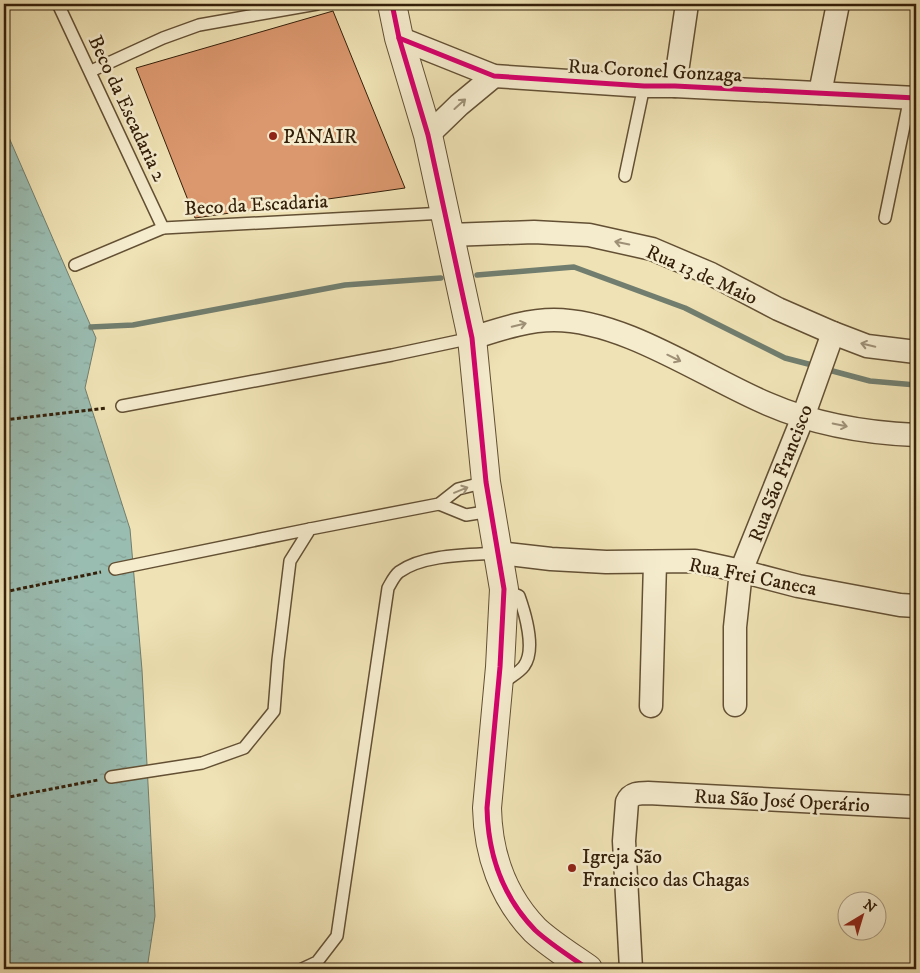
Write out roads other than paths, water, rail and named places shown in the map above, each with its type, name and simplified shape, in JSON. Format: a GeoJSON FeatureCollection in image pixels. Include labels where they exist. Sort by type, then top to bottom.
{"type":"FeatureCollection","features":[{"type":"Feature","properties":{"kind":"street"},"geometry":{"type":"LineString","coordinates":[[392,4],[399,38],[428,135],[472,338],[486,482],[504,590],[487,808],[492,855],[499,876],[514,903],[536,930],[588,969]]}},
{"type":"Feature","properties":{"kind":"street"},"geometry":{"type":"LineString","coordinates":[[675,86],[687,4]]}},
{"type":"Feature","properties":{"kind":"street"},"geometry":{"type":"LineString","coordinates":[[820,93],[838,4]]}},
{"type":"Feature","properties":{"kind":"street","name":"Rua Coronel Gonzaga"},"geometry":{"type":"LineString","coordinates":[[399,38],[494,76],[644,86],[913,97]]}},
{"type":"Feature","properties":{"kind":"street"},"geometry":{"type":"LineString","coordinates":[[428,135],[458,105],[494,76]]}},
{"type":"Feature","properties":{"kind":"street","name":"Rua 13 de Maio"},"geometry":{"type":"LineString","coordinates":[[447,224],[589,236],[652,249],[711,274],[831,338],[867,346],[916,352]]}},
{"type":"Feature","properties":{"kind":"street"},"geometry":{"type":"LineString","coordinates":[[472,338],[522,324],[554,320],[582,323],[625,335],[768,404],[804,411],[881,434],[916,435]]}},
{"type":"Feature","properties":{"kind":"street","name":"Rua São Francisco"},"geometry":{"type":"LineString","coordinates":[[735,705],[735,627],[741,571],[831,338]]}},
{"type":"Feature","properties":{"kind":"street","name":"Rua Frei Caneca"},"geometry":{"type":"LineString","coordinates":[[499,553],[551,559],[655,563],[695,561],[798,586],[900,605],[916,606]]}},
{"type":"Feature","properties":{"kind":"street"},"geometry":{"type":"LineString","coordinates":[[650,706],[655,563]]}},
{"type":"Feature","properties":{"kind":"street","name":"Rua São José Operário"},"geometry":{"type":"LineString","coordinates":[[631,969],[624,841],[625,814],[627,802],[631,796],[648,793],[916,807]]}},
{"type":"Feature","properties":{"kind":"lane","name":"Beco da Escadaria 2"},"geometry":{"type":"LineString","coordinates":[[58,4],[163,228]]}},
{"type":"Feature","properties":{"kind":"lane"},"geometry":{"type":"LineString","coordinates":[[91,71],[163,38],[199,25],[317,4]]}},
{"type":"Feature","properties":{"kind":"lane"},"geometry":{"type":"LineString","coordinates":[[625,176],[644,86]]}},
{"type":"Feature","properties":{"kind":"lane"},"geometry":{"type":"LineString","coordinates":[[885,218],[913,97]]}},
{"type":"Feature","properties":{"kind":"lane","name":"Beco da Escadaria"},"geometry":{"type":"LineString","coordinates":[[75,265],[163,228],[447,224]]}},
{"type":"Feature","properties":{"kind":"lane"},"geometry":{"type":"LineString","coordinates":[[122,406],[472,338]]}},
{"type":"Feature","properties":{"kind":"lane"},"geometry":{"type":"LineString","coordinates":[[115,569],[439,504],[458,489],[486,482]]}},
{"type":"Feature","properties":{"kind":"lane"},"geometry":{"type":"LineString","coordinates":[[439,504],[466,515],[491,511]]}},
{"type":"Feature","properties":{"kind":"lane"},"geometry":{"type":"LineString","coordinates":[[111,777],[202,763],[244,748],[274,711],[290,561],[310,529]]}},
{"type":"Feature","properties":{"kind":"lane"},"geometry":{"type":"LineString","coordinates":[[302,969],[317,962],[337,936],[388,588],[398,573],[416,563],[458,555],[499,553]]}},
{"type":"Feature","properties":{"kind":"water"},"geometry":{"type":"Polygon","coordinates":[[[4,126],[96,338],[85,388],[130,529],[142,670],[155,916],[147,969],[4,969],[4,126]]]}},
{"type":"Feature","properties":{"kind":"waterway"},"geometry":{"type":"LineString","coordinates":[[477,275],[574,267],[685,308],[785,358],[816,366]]}},
{"type":"Feature","properties":{"kind":"waterway"},"geometry":{"type":"LineString","coordinates":[[91,327],[133,325],[345,285],[441,278]]}},
{"type":"Feature","properties":{"kind":"waterway"},"geometry":{"type":"LineString","coordinates":[[825,369],[870,381],[916,385]]}},
{"type":"Feature","properties":{"kind":"place","name":"PANAIR"},"geometry":{"type":"Point","coordinates":[273,136]}},
{"type":"Feature","properties":{"kind":"place","name":"Igreja São Francisco das Chagas"},"geometry":{"type":"Point","coordinates":[572,868]}}]}
